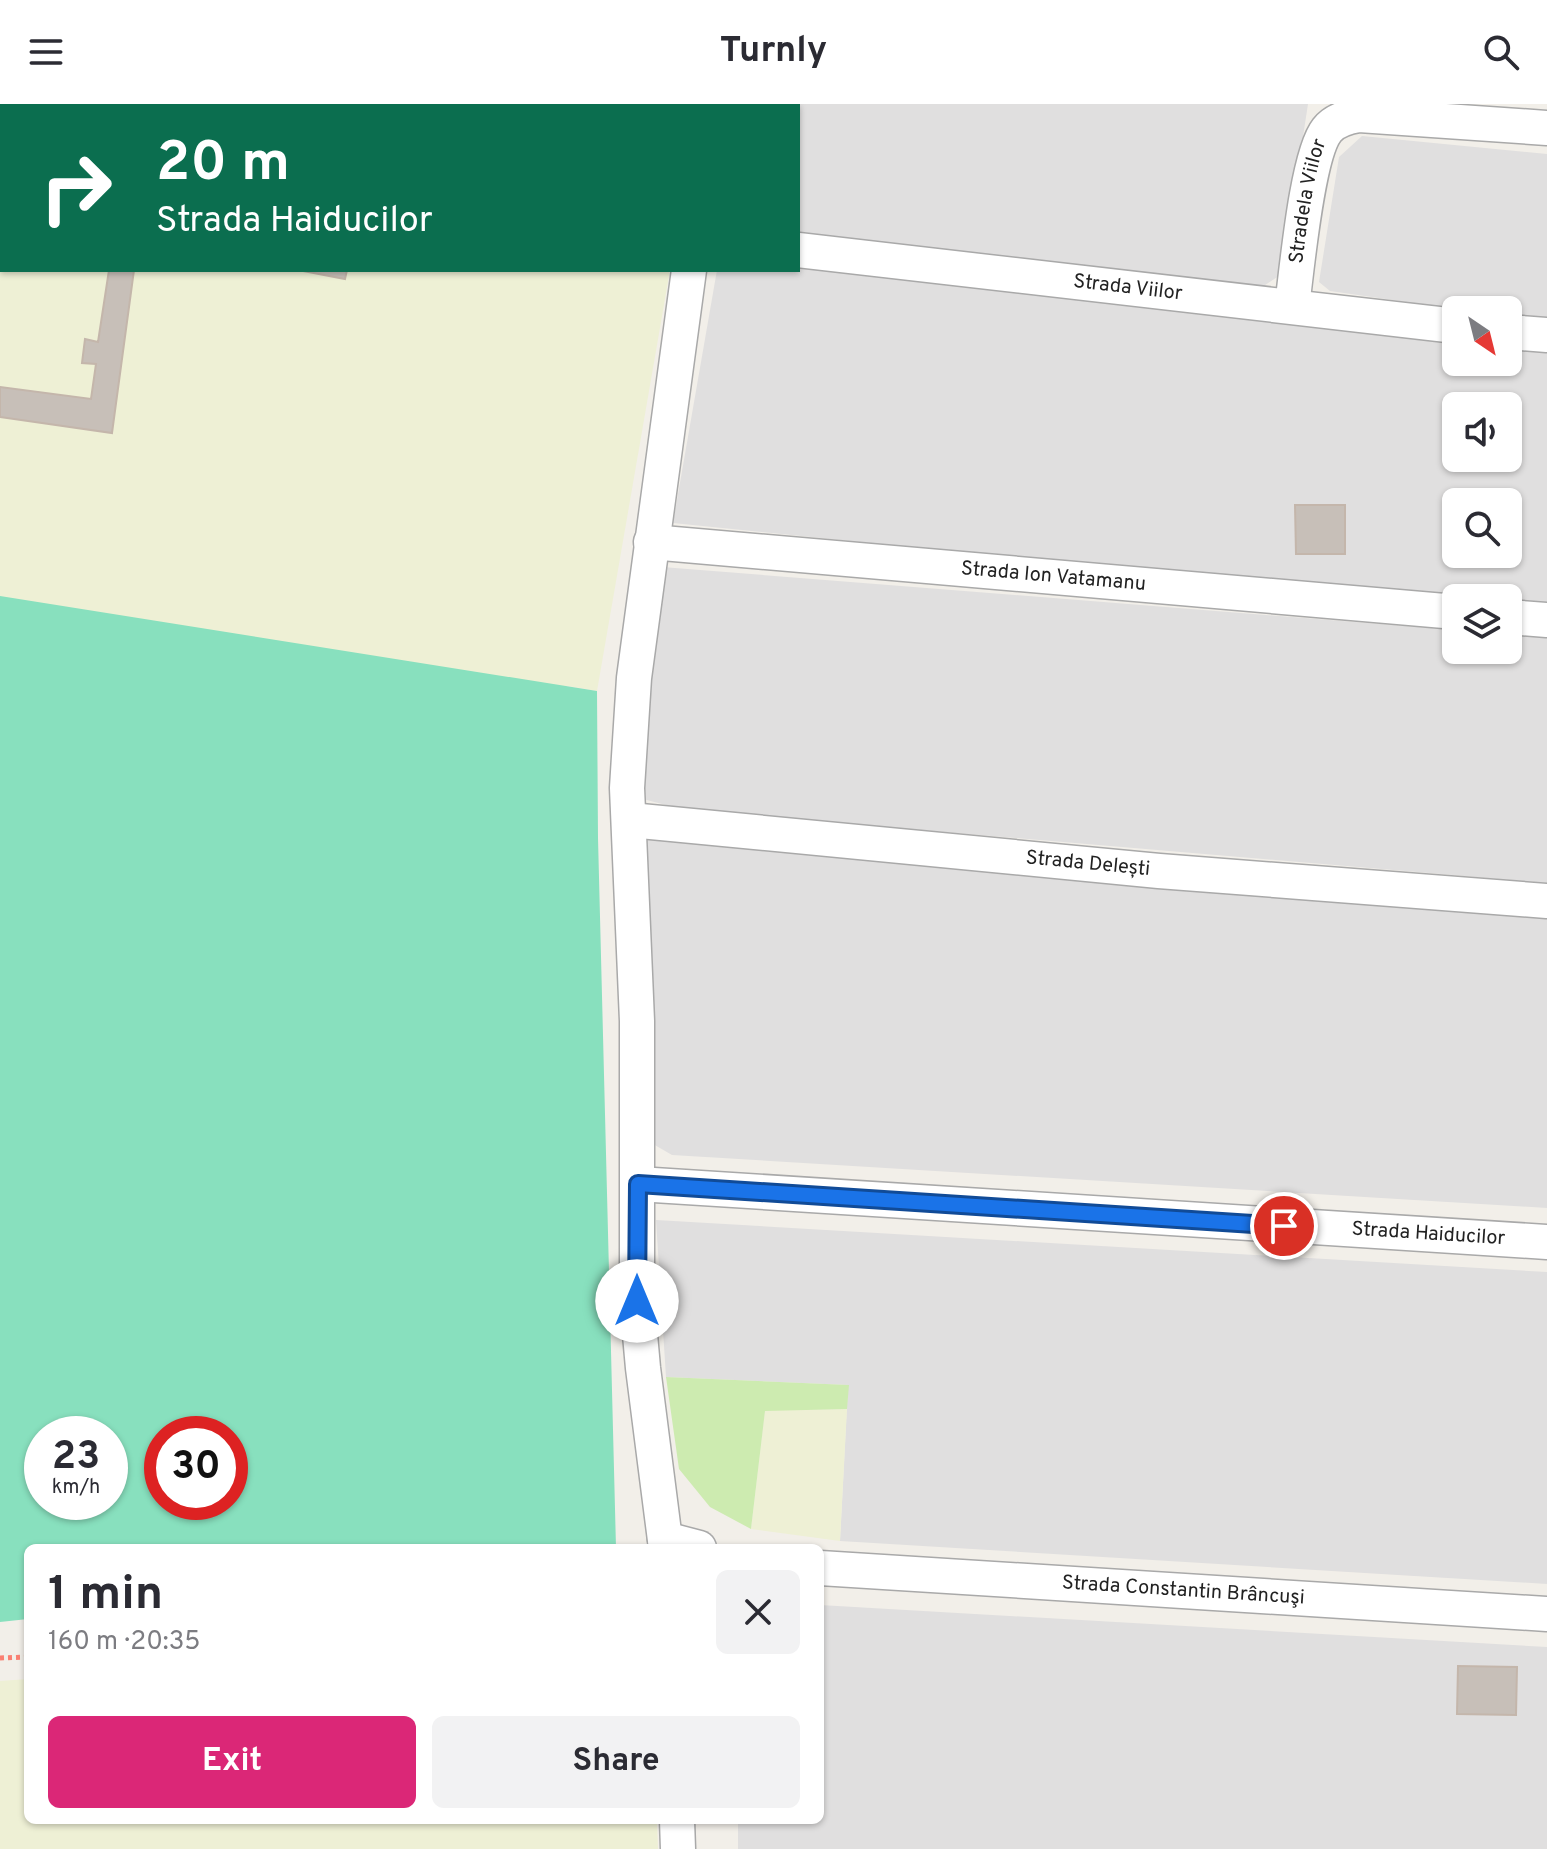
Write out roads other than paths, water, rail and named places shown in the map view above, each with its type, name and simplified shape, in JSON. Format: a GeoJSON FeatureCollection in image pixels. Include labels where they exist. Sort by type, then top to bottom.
{"type":"FeatureCollection","features":[{"type":"Feature","properties":{"kind":"street","name":"Stradela Viilor"},"geometry":{"type":"LineString","coordinates":[[1292,306],[1309,190],[1322,137],[1334,124],[1345,117],[1359,115],[1547,128]]}},
{"type":"Feature","properties":{"kind":"street","name":"Strada Viilor"},"geometry":{"type":"LineString","coordinates":[[800,250],[1442,324]]}},
{"type":"Feature","properties":{"kind":"street"},"geometry":{"type":"LineString","coordinates":[[665,1544],[637,1301],[637,1021],[628,750],[651,542],[689,272]]}},
{"type":"Feature","properties":{"kind":"street"},"geometry":{"type":"LineString","coordinates":[[1522,333],[1547,335]]}},
{"type":"Feature","properties":{"kind":"street","name":"Strada Ion Vatamanu"},"geometry":{"type":"LineString","coordinates":[[651,542],[1442,611]]}},
{"type":"Feature","properties":{"kind":"street"},"geometry":{"type":"LineString","coordinates":[[1522,618],[1547,620]]}},
{"type":"Feature","properties":{"kind":"street","name":"Strada Delești"},"geometry":{"type":"LineString","coordinates":[[630,820],[1159,871],[1547,901]]}},
{"type":"Feature","properties":{"kind":"street","name":"Strada Haiducilor"},"geometry":{"type":"LineString","coordinates":[[638,1184],[1547,1242]]}},
{"type":"Feature","properties":{"kind":"street","name":"Strada Constantin Brâncuşi"},"geometry":{"type":"LineString","coordinates":[[824,1568],[1547,1614]]}},
{"type":"Feature","properties":{"kind":"street"},"geometry":{"type":"LineString","coordinates":[[677,1824],[678,1849]]}}]}
